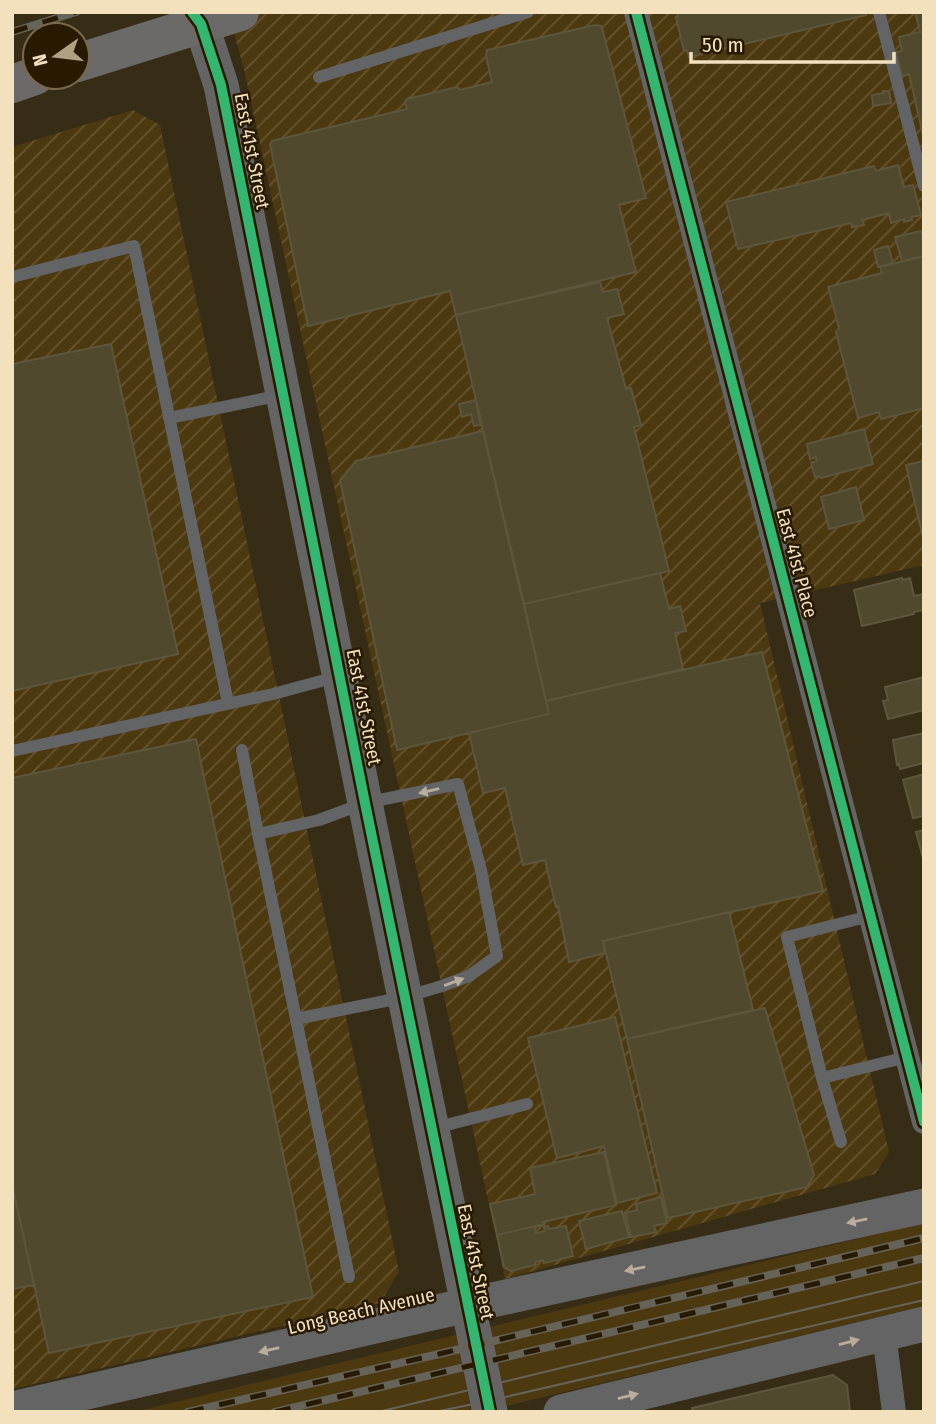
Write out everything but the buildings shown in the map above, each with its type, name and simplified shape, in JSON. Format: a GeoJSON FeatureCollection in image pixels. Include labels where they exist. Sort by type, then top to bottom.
{"type":"FeatureCollection","features":[{"type":"Feature","properties":{"kind":"main road"},"geometry":{"type":"LineString","coordinates":[[91,58],[196,18],[240,12]]}},
{"type":"Feature","properties":{"kind":"street","name":"East 41st Place"},"geometry":{"type":"LineString","coordinates":[[636,12],[924,1122]]}},
{"type":"Feature","properties":{"kind":"street","name":"East 41st Street"},"geometry":{"type":"LineString","coordinates":[[196,18],[220,85],[490,1412]]}},
{"type":"Feature","properties":{"kind":"street","name":"Long Beach Avenue"},"geometry":{"type":"LineString","coordinates":[[12,1409],[924,1206]]}},
{"type":"Feature","properties":{"kind":"street"},"geometry":{"type":"LineString","coordinates":[[561,1412],[924,1324]]}},
{"type":"Feature","properties":{"kind":"street"},"geometry":{"type":"LineString","coordinates":[[884,1334],[894,1412]]}},
{"type":"Feature","properties":{"kind":"lane"},"geometry":{"type":"LineString","coordinates":[[319,77],[528,12]]}},
{"type":"Feature","properties":{"kind":"lane"},"geometry":{"type":"LineString","coordinates":[[879,12],[924,187]]}},
{"type":"Feature","properties":{"kind":"lane"},"geometry":{"type":"LineString","coordinates":[[12,276],[134,246],[228,704]]}},
{"type":"Feature","properties":{"kind":"lane"},"geometry":{"type":"LineString","coordinates":[[169,418],[283,395]]}},
{"type":"Feature","properties":{"kind":"lane"},"geometry":{"type":"LineString","coordinates":[[12,751],[273,694],[340,676]]}},
{"type":"Feature","properties":{"kind":"lane"},"geometry":{"type":"LineString","coordinates":[[242,750],[349,1277]]}},
{"type":"Feature","properties":{"kind":"lane"},"geometry":{"type":"LineString","coordinates":[[258,834],[319,820],[365,803],[458,784],[481,870],[497,956],[469,976],[405,997],[296,1018]]}},
{"type":"Feature","properties":{"kind":"lane"},"geometry":{"type":"LineString","coordinates":[[841,1142],[787,937],[870,916]]}},
{"type":"Feature","properties":{"kind":"lane"},"geometry":{"type":"LineString","coordinates":[[822,1078],[907,1057]]}},
{"type":"Feature","properties":{"kind":"lane"},"geometry":{"type":"LineString","coordinates":[[432,1129],[527,1104]]}},
{"type":"Feature","properties":{"kind":"shaded area"},"geometry":{"type":"Polygon","coordinates":[[[228,12],[924,12],[924,565],[760,603],[889,1152],[875,1174],[505,1279],[244,69],[228,12]]]}},
{"type":"Feature","properties":{"kind":"shaded area"},"geometry":{"type":"Polygon","coordinates":[[[133,110],[160,125],[399,1272],[380,1303],[12,1389],[12,147],[133,110]]]}},
{"type":"Feature","properties":{"kind":"shaded area"},"geometry":{"type":"Polygon","coordinates":[[[924,1223],[924,1306],[481,1412],[134,1412],[924,1223]]]}},
{"type":"Feature","properties":{"kind":"tram line"},"geometry":{"type":"LineString","coordinates":[[378,1412],[924,1281]]}},
{"type":"Feature","properties":{"kind":"tram line"},"geometry":{"type":"LineString","coordinates":[[435,1412],[924,1300]]}},
{"type":"Feature","properties":{"kind":"railway"},"geometry":{"type":"LineString","coordinates":[[12,32],[76,12]]}},
{"type":"Feature","properties":{"kind":"railway"},"geometry":{"type":"LineString","coordinates":[[188,1412],[924,1238]]}},
{"type":"Feature","properties":{"kind":"railway"},"geometry":{"type":"LineString","coordinates":[[275,1412],[924,1258]]}},
{"type":"Feature","properties":{"kind":"cycle path"},"geometry":{"type":"LineString","coordinates":[[192,12],[201,24],[221,85],[490,1412]]}},
{"type":"Feature","properties":{"kind":"cycle path"},"geometry":{"type":"LineString","coordinates":[[636,12],[924,1122]]}}]}
